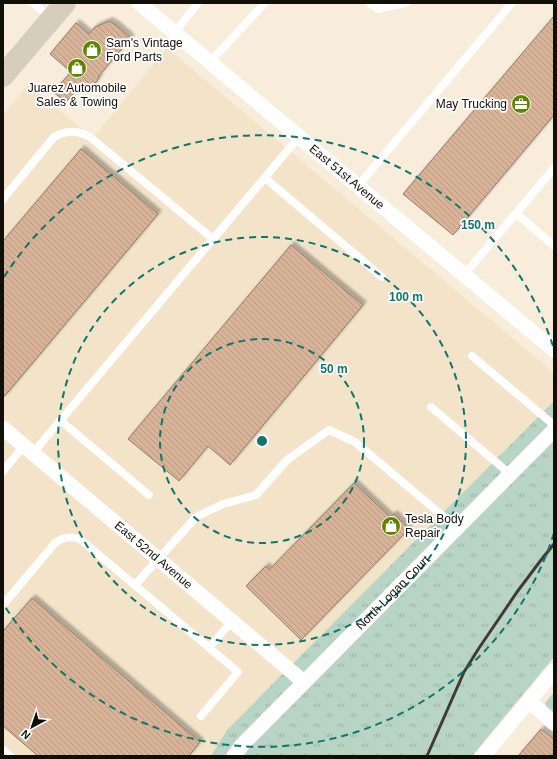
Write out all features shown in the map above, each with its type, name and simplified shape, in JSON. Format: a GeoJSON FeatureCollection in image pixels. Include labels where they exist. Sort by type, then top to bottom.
{"type":"FeatureCollection","features":[{"type":"Feature","properties":{"kind":"main road"},"geometry":{"type":"LineString","coordinates":[[3,76],[59,11]]}},
{"type":"Feature","properties":{"kind":"street","name":"East 51st Avenue"},"geometry":{"type":"LineString","coordinates":[[139,3],[554,350]]}},
{"type":"Feature","properties":{"kind":"street","name":"East 52nd Avenue"},"geometry":{"type":"LineString","coordinates":[[3,428],[304,682]]}},
{"type":"Feature","properties":{"kind":"street","name":"North Logan Court"},"geometry":{"type":"LineString","coordinates":[[234,756],[242,745],[554,430]]}},
{"type":"Feature","properties":{"kind":"street"},"geometry":{"type":"LineString","coordinates":[[483,756],[554,671]]}},
{"type":"Feature","properties":{"kind":"street"},"geometry":{"type":"LineString","coordinates":[[529,701],[554,723]]}},
{"type":"Feature","properties":{"kind":"lane"},"geometry":{"type":"LineString","coordinates":[[33,3],[59,11]]}},
{"type":"Feature","properties":{"kind":"lane"},"geometry":{"type":"LineString","coordinates":[[174,33],[198,3]]}},
{"type":"Feature","properties":{"kind":"lane"},"geometry":{"type":"LineString","coordinates":[[210,62],[265,3]]}},
{"type":"Feature","properties":{"kind":"lane"},"geometry":{"type":"LineString","coordinates":[[370,3],[378,9],[406,3]]}},
{"type":"Feature","properties":{"kind":"lane"},"geometry":{"type":"LineString","coordinates":[[358,186],[512,3]]}},
{"type":"Feature","properties":{"kind":"lane"},"geometry":{"type":"LineString","coordinates":[[3,199],[54,137],[72,131],[81,132],[90,137],[213,239]]}},
{"type":"Feature","properties":{"kind":"lane"},"geometry":{"type":"LineString","coordinates":[[3,471],[60,420],[299,137]]}},
{"type":"Feature","properties":{"kind":"lane"},"geometry":{"type":"LineString","coordinates":[[464,275],[554,168]]}},
{"type":"Feature","properties":{"kind":"lane"},"geometry":{"type":"LineString","coordinates":[[265,178],[382,277]]}},
{"type":"Feature","properties":{"kind":"lane"},"geometry":{"type":"LineString","coordinates":[[516,213],[554,246]]}},
{"type":"Feature","properties":{"kind":"lane"},"geometry":{"type":"LineString","coordinates":[[472,356],[554,425]]}},
{"type":"Feature","properties":{"kind":"lane"},"geometry":{"type":"LineString","coordinates":[[431,407],[510,474]]}},
{"type":"Feature","properties":{"kind":"lane"},"geometry":{"type":"LineString","coordinates":[[60,420],[149,495]]}},
{"type":"Feature","properties":{"kind":"lane"},"geometry":{"type":"LineString","coordinates":[[135,586],[196,517],[223,504],[256,495],[287,460],[329,430],[355,442],[457,528]]}},
{"type":"Feature","properties":{"kind":"lane"},"geometry":{"type":"LineString","coordinates":[[3,605],[55,543],[60,539],[67,537],[80,539],[238,672],[201,716]]}},
{"type":"Feature","properties":{"kind":"lane"},"geometry":{"type":"LineString","coordinates":[[209,648],[232,621]]}},
{"type":"Feature","properties":{"kind":"lane"},"geometry":{"type":"LineString","coordinates":[[3,750],[10,756]]}},
{"type":"Feature","properties":{"kind":"shaded area"},"geometry":{"type":"Polygon","coordinates":[[[167,48],[554,373],[554,401],[227,730],[211,756],[3,756],[3,115],[28,85],[93,138],[167,48]]]}},
{"type":"Feature","properties":{"kind":"green space"},"geometry":{"type":"Polygon","coordinates":[[[554,401],[554,657],[472,756],[211,756],[227,730],[554,401]]]}},
{"type":"Feature","properties":{"kind":"green space"},"geometry":{"type":"Polygon","coordinates":[[[554,692],[554,715],[546,708],[545,703],[554,692]]]}},
{"type":"Feature","properties":{"kind":"building"},"geometry":{"type":"Polygon","coordinates":[[[554,16],[554,115],[453,235],[403,194],[554,16]]]}},
{"type":"Feature","properties":{"kind":"building"},"geometry":{"type":"Polygon","coordinates":[[[109,21],[131,38],[98,77],[99,78],[91,89],[83,82],[66,102],[53,92],[71,72],[50,54],[76,23],[89,34],[95,27],[109,21]]]}},
{"type":"Feature","properties":{"kind":"building"},"geometry":{"type":"Polygon","coordinates":[[[81,149],[158,214],[3,398],[3,241],[81,149]]]}},
{"type":"Feature","properties":{"kind":"building"},"geometry":{"type":"Polygon","coordinates":[[[291,245],[363,305],[230,465],[208,446],[179,481],[128,439],[291,245]]]}},
{"type":"Feature","properties":{"kind":"building"},"geometry":{"type":"Polygon","coordinates":[[[354,483],[390,517],[394,514],[409,529],[301,640],[246,586],[266,566],[269,570],[354,483]]]}},
{"type":"Feature","properties":{"kind":"building"},"geometry":{"type":"Polygon","coordinates":[[[32,598],[200,742],[189,756],[38,756],[3,726],[3,631],[32,598]]]}},
{"type":"Feature","properties":{"kind":"building"},"geometry":{"type":"Polygon","coordinates":[[[541,729],[554,739],[554,752],[551,756],[518,756],[541,729]]]}},
{"type":"Feature","properties":{"kind":"railway"},"geometry":{"type":"LineString","coordinates":[[427,756],[464,672],[517,592],[554,544]]}},
{"type":"Feature","properties":{"kind":"place","name":"Sam's Vintage Ford Parts"},"geometry":{"type":"Point","coordinates":[92,50]}},
{"type":"Feature","properties":{"kind":"place","name":"Juarez Automobile Sales & Towing"},"geometry":{"type":"Point","coordinates":[77,68]}},
{"type":"Feature","properties":{"kind":"place","name":"May Trucking"},"geometry":{"type":"Point","coordinates":[521,104]}},
{"type":"Feature","properties":{"kind":"place","name":"Tesla Body Repair"},"geometry":{"type":"Point","coordinates":[391,526]}}]}
